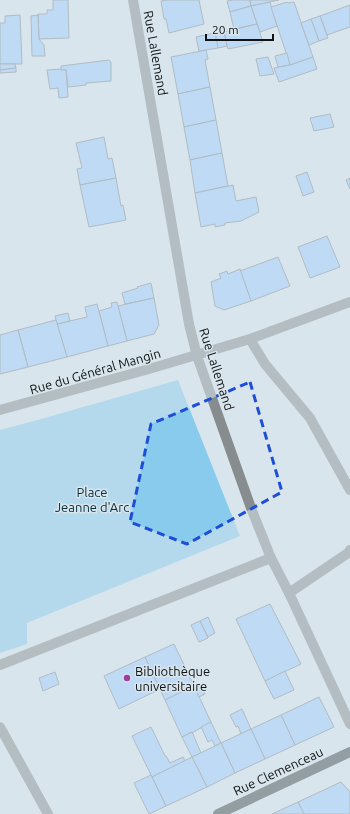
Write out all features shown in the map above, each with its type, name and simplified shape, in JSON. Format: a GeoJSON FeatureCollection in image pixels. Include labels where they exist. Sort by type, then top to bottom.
{"type":"FeatureCollection","features":[{"type":"Feature","properties":{"kind":"main road","name":"Rue Clemenceau"},"geometry":{"type":"LineString","coordinates":[[218,814],[350,752]]}},
{"type":"Feature","properties":{"kind":"street","name":"Rue Lallemand"},"geometry":{"type":"LineString","coordinates":[[133,0],[189,324],[197,356],[251,508],[271,558],[289,593],[350,724]]}},
{"type":"Feature","properties":{"kind":"street","name":"Rue du Général Mangin"},"geometry":{"type":"LineString","coordinates":[[0,410],[250,340],[350,302]]}},
{"type":"Feature","properties":{"kind":"street"},"geometry":{"type":"LineString","coordinates":[[250,340],[265,364],[310,418],[350,490]]}},
{"type":"Feature","properties":{"kind":"street"},"geometry":{"type":"LineString","coordinates":[[289,593],[348,553],[350,550]]}},
{"type":"Feature","properties":{"kind":"street"},"geometry":{"type":"LineString","coordinates":[[0,666],[271,558]]}},
{"type":"Feature","properties":{"kind":"street"},"geometry":{"type":"LineString","coordinates":[[0,727],[48,814]]}},
{"type":"Feature","properties":{"kind":"highlighted area"},"geometry":{"type":"Polygon","coordinates":[[[250,382],[282,492],[187,544],[130,522],[151,424],[250,382]]]}},
{"type":"Feature","properties":{"kind":"green space","name":"Place Jeanne d'Arc"},"geometry":{"type":"Polygon","coordinates":[[[178,380],[240,536],[27,623],[27,644],[0,653],[0,430],[178,380]]]}},
{"type":"Feature","properties":{"kind":"building"},"geometry":{"type":"Polygon","coordinates":[[[53,0],[68,0],[69,38],[39,39],[38,14],[47,14],[47,10],[53,10],[53,0]]]}},
{"type":"Feature","properties":{"kind":"building"},"geometry":{"type":"Polygon","coordinates":[[[199,0],[204,24],[169,33],[166,19],[164,19],[161,1],[199,0]]]}},
{"type":"Feature","properties":{"kind":"building"},"geometry":{"type":"Polygon","coordinates":[[[250,0],[251,6],[230,12],[227,1],[250,0]]]}},
{"type":"Feature","properties":{"kind":"building"},"geometry":{"type":"Polygon","coordinates":[[[250,0],[279,0],[251,6],[250,0]]]}},
{"type":"Feature","properties":{"kind":"building"},"geometry":{"type":"Polygon","coordinates":[[[270,2],[277,26],[260,32],[251,6],[270,2]]]}},
{"type":"Feature","properties":{"kind":"building"},"geometry":{"type":"Polygon","coordinates":[[[287,2],[294,2],[313,57],[290,65],[271,7],[287,2]]]}},
{"type":"Feature","properties":{"kind":"building"},"geometry":{"type":"Polygon","coordinates":[[[350,5],[350,27],[327,35],[320,16],[350,5]]]}},
{"type":"Feature","properties":{"kind":"building"},"geometry":{"type":"Polygon","coordinates":[[[251,6],[257,24],[234,29],[230,12],[251,6]]]}},
{"type":"Feature","properties":{"kind":"building"},"geometry":{"type":"Polygon","coordinates":[[[20,15],[22,64],[0,64],[0,23],[5,23],[5,16],[20,15]]]}},
{"type":"Feature","properties":{"kind":"building"},"geometry":{"type":"Polygon","coordinates":[[[38,15],[39,39],[44,45],[45,56],[32,56],[31,16],[38,15]]]}},
{"type":"Feature","properties":{"kind":"building"},"geometry":{"type":"Polygon","coordinates":[[[320,16],[328,38],[319,41],[311,19],[320,16]]]}},
{"type":"Feature","properties":{"kind":"building"},"geometry":{"type":"Polygon","coordinates":[[[311,19],[319,41],[309,45],[301,23],[311,19]]]}},
{"type":"Feature","properties":{"kind":"building"},"geometry":{"type":"Polygon","coordinates":[[[257,24],[263,42],[228,49],[224,32],[257,24]]]}},
{"type":"Feature","properties":{"kind":"building"},"geometry":{"type":"Polygon","coordinates":[[[224,32],[227,46],[218,48],[215,33],[224,32]]]}},
{"type":"Feature","properties":{"kind":"building"},"geometry":{"type":"Polygon","coordinates":[[[215,33],[218,48],[199,51],[196,37],[215,33]]]}},
{"type":"Feature","properties":{"kind":"building"},"geometry":{"type":"Polygon","coordinates":[[[206,50],[208,59],[205,60],[210,87],[178,94],[171,57],[206,50]]]}},
{"type":"Feature","properties":{"kind":"building"},"geometry":{"type":"Polygon","coordinates":[[[287,53],[290,65],[278,67],[275,56],[287,53]]]}},
{"type":"Feature","properties":{"kind":"building"},"geometry":{"type":"Polygon","coordinates":[[[268,57],[274,74],[260,76],[256,59],[268,57]]]}},
{"type":"Feature","properties":{"kind":"building"},"geometry":{"type":"Polygon","coordinates":[[[313,57],[317,69],[279,82],[274,68],[290,65],[313,57]]]}},
{"type":"Feature","properties":{"kind":"building"},"geometry":{"type":"Polygon","coordinates":[[[109,60],[111,62],[111,81],[86,83],[86,85],[68,87],[66,70],[61,70],[61,66],[109,60]]]}},
{"type":"Feature","properties":{"kind":"building"},"geometry":{"type":"Polygon","coordinates":[[[0,64],[15,64],[16,68],[0,70],[0,64]]]}},
{"type":"Feature","properties":{"kind":"building"},"geometry":{"type":"Polygon","coordinates":[[[16,68],[16,72],[0,73],[0,70],[16,68]]]}},
{"type":"Feature","properties":{"kind":"building"},"geometry":{"type":"Polygon","coordinates":[[[47,70],[66,70],[68,97],[59,98],[58,88],[50,89],[47,70]]]}},
{"type":"Feature","properties":{"kind":"building"},"geometry":{"type":"Polygon","coordinates":[[[210,87],[216,120],[184,127],[178,94],[210,87]]]}},
{"type":"Feature","properties":{"kind":"building"},"geometry":{"type":"Polygon","coordinates":[[[330,114],[334,127],[314,131],[310,118],[330,114]]]}},
{"type":"Feature","properties":{"kind":"building"},"geometry":{"type":"Polygon","coordinates":[[[216,120],[222,153],[190,160],[184,127],[216,120]]]}},
{"type":"Feature","properties":{"kind":"building"},"geometry":{"type":"Polygon","coordinates":[[[104,137],[108,159],[112,158],[116,178],[80,185],[77,169],[82,168],[76,143],[104,137]]]}},
{"type":"Feature","properties":{"kind":"building"},"geometry":{"type":"Polygon","coordinates":[[[222,153],[228,186],[195,193],[190,160],[222,153]]]}},
{"type":"Feature","properties":{"kind":"building"},"geometry":{"type":"Polygon","coordinates":[[[307,172],[314,192],[303,196],[296,176],[307,172]]]}},
{"type":"Feature","properties":{"kind":"building"},"geometry":{"type":"Polygon","coordinates":[[[116,178],[121,206],[123,205],[126,220],[89,227],[80,185],[116,178]]]}},
{"type":"Feature","properties":{"kind":"building"},"geometry":{"type":"Polygon","coordinates":[[[350,178],[350,189],[346,180],[350,178]]]}},
{"type":"Feature","properties":{"kind":"building"},"geometry":{"type":"Polygon","coordinates":[[[233,185],[236,201],[256,197],[259,212],[241,221],[225,223],[225,225],[215,227],[215,224],[201,227],[195,193],[233,185]]]}},
{"type":"Feature","properties":{"kind":"building"},"geometry":{"type":"Polygon","coordinates":[[[327,236],[340,267],[310,278],[298,247],[327,236]]]}},
{"type":"Feature","properties":{"kind":"building"},"geometry":{"type":"Polygon","coordinates":[[[278,257],[290,286],[251,301],[240,271],[278,257]]]}},
{"type":"Feature","properties":{"kind":"building"},"geometry":{"type":"Polygon","coordinates":[[[240,269],[251,301],[224,310],[215,306],[211,282],[221,278],[219,274],[227,271],[228,274],[240,269]]]}},
{"type":"Feature","properties":{"kind":"building"},"geometry":{"type":"Polygon","coordinates":[[[151,283],[154,298],[125,304],[122,293],[151,283]]]}},
{"type":"Feature","properties":{"kind":"building"},"geometry":{"type":"Polygon","coordinates":[[[154,298],[159,325],[154,334],[127,341],[118,306],[154,298]]]}},
{"type":"Feature","properties":{"kind":"building"},"geometry":{"type":"Polygon","coordinates":[[[117,302],[127,341],[108,346],[99,311],[112,307],[111,303],[117,302]]]}},
{"type":"Feature","properties":{"kind":"building"},"geometry":{"type":"Polygon","coordinates":[[[97,304],[108,346],[67,357],[57,324],[87,317],[85,307],[97,304]]]}},
{"type":"Feature","properties":{"kind":"building"},"geometry":{"type":"Polygon","coordinates":[[[68,313],[70,321],[57,324],[55,316],[68,313]]]}},
{"type":"Feature","properties":{"kind":"building"},"geometry":{"type":"Polygon","coordinates":[[[56,320],[67,357],[28,367],[18,330],[56,320]]]}},
{"type":"Feature","properties":{"kind":"building"},"geometry":{"type":"Polygon","coordinates":[[[18,330],[28,367],[0,374],[0,335],[18,330]]]}},
{"type":"Feature","properties":{"kind":"building"},"geometry":{"type":"Polygon","coordinates":[[[270,604],[301,664],[265,681],[236,619],[270,604]]]}},
{"type":"Feature","properties":{"kind":"building"},"geometry":{"type":"Polygon","coordinates":[[[208,617],[215,633],[208,637],[200,621],[208,617]]]}},
{"type":"Feature","properties":{"kind":"building"},"geometry":{"type":"Polygon","coordinates":[[[200,621],[208,638],[199,642],[191,625],[200,621]]]}},
{"type":"Feature","properties":{"kind":"building"},"geometry":{"type":"Polygon","coordinates":[[[174,644],[194,686],[165,700],[145,657],[174,644]]]}},
{"type":"Feature","properties":{"kind":"building"},"geometry":{"type":"Polygon","coordinates":[[[145,657],[160,689],[119,709],[104,676],[145,657]]]}},
{"type":"Feature","properties":{"kind":"building"},"geometry":{"type":"Polygon","coordinates":[[[285,671],[294,690],[274,699],[265,681],[285,671]]]}},
{"type":"Feature","properties":{"kind":"building"},"geometry":{"type":"Polygon","coordinates":[[[55,672],[59,684],[43,691],[39,678],[55,672]]]}},
{"type":"Feature","properties":{"kind":"building"},"geometry":{"type":"Polygon","coordinates":[[[194,686],[211,722],[182,737],[165,700],[194,686]]]}},
{"type":"Feature","properties":{"kind":"building"},"geometry":{"type":"Polygon","coordinates":[[[202,687],[205,694],[199,697],[195,689],[202,687]]]}},
{"type":"Feature","properties":{"kind":"building"},"geometry":{"type":"Polygon","coordinates":[[[319,697],[334,727],[295,745],[281,715],[319,697]]]}},
{"type":"Feature","properties":{"kind":"building"},"geometry":{"type":"Polygon","coordinates":[[[242,709],[251,729],[241,734],[238,726],[236,727],[230,715],[242,709]]]}},
{"type":"Feature","properties":{"kind":"building"},"geometry":{"type":"Polygon","coordinates":[[[281,715],[295,745],[265,759],[251,729],[281,715]]]}},
{"type":"Feature","properties":{"kind":"building"},"geometry":{"type":"Polygon","coordinates":[[[211,722],[221,743],[215,746],[212,740],[208,742],[201,727],[211,722]]]}},
{"type":"Feature","properties":{"kind":"building"},"geometry":{"type":"Polygon","coordinates":[[[151,727],[170,763],[183,757],[185,761],[152,777],[132,736],[151,727]]]}},
{"type":"Feature","properties":{"kind":"building"},"geometry":{"type":"Polygon","coordinates":[[[251,729],[265,759],[235,773],[221,743],[251,729]]]}},
{"type":"Feature","properties":{"kind":"building"},"geometry":{"type":"Polygon","coordinates":[[[192,732],[201,753],[192,757],[182,737],[192,732]]]}},
{"type":"Feature","properties":{"kind":"building"},"geometry":{"type":"Polygon","coordinates":[[[221,743],[235,773],[207,787],[192,757],[221,743]]]}},
{"type":"Feature","properties":{"kind":"building"},"geometry":{"type":"Polygon","coordinates":[[[192,757],[207,787],[166,806],[152,777],[192,757]]]}},
{"type":"Feature","properties":{"kind":"building"},"geometry":{"type":"Polygon","coordinates":[[[151,775],[166,806],[149,814],[134,783],[151,775]]]}},
{"type":"Feature","properties":{"kind":"building"},"geometry":{"type":"Polygon","coordinates":[[[341,782],[350,792],[350,814],[304,814],[298,802],[341,782]]]}},
{"type":"Feature","properties":{"kind":"building"},"geometry":{"type":"Polygon","coordinates":[[[298,802],[304,814],[272,814],[298,802]]]}},
{"type":"Feature","properties":{"kind":"place","name":"Bibliothèque universitaire"},"geometry":{"type":"Point","coordinates":[127,678]}}]}
